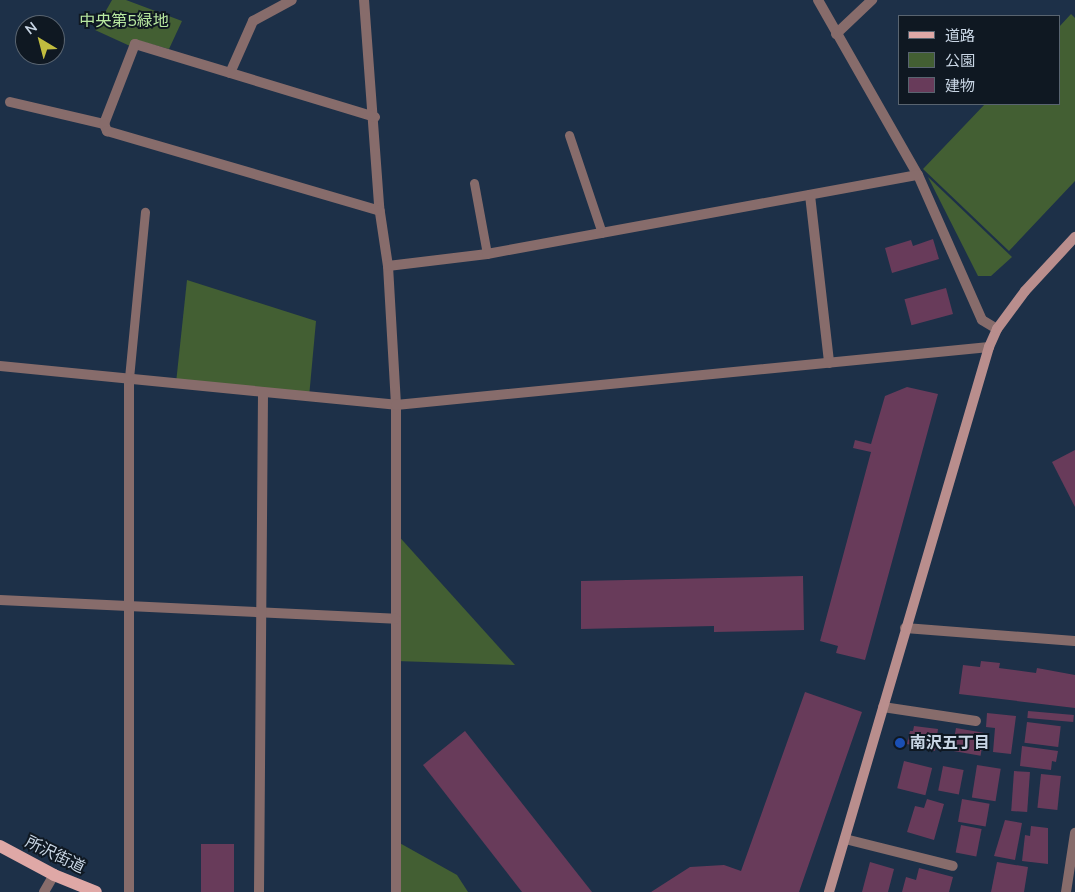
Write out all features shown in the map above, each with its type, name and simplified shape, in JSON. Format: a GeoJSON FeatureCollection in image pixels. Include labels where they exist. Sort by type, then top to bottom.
{"type":"FeatureCollection","features":[{"type":"Feature","properties":{"kind":"main road","name":"所沢街道"},"geometry":{"type":"LineString","coordinates":[[0,846],[54,875],[96,892]]}},
{"type":"Feature","properties":{"kind":"street"},"geometry":{"type":"LineString","coordinates":[[230,73],[253,21],[292,0]]}},
{"type":"Feature","properties":{"kind":"street"},"geometry":{"type":"LineString","coordinates":[[364,0],[375,117],[380,211],[388,266],[396,405],[396,892]]}},
{"type":"Feature","properties":{"kind":"street"},"geometry":{"type":"LineString","coordinates":[[818,0],[918,175],[982,320],[997,329]]}},
{"type":"Feature","properties":{"kind":"street"},"geometry":{"type":"LineString","coordinates":[[836,34],[872,0]]}},
{"type":"Feature","properties":{"kind":"street"},"geometry":{"type":"LineString","coordinates":[[375,117],[134,44],[104,124],[107,131],[380,211]]}},
{"type":"Feature","properties":{"kind":"street"},"geometry":{"type":"LineString","coordinates":[[10,102],[104,124]]}},
{"type":"Feature","properties":{"kind":"street"},"geometry":{"type":"LineString","coordinates":[[388,266],[487,254],[918,175]]}},
{"type":"Feature","properties":{"kind":"street"},"geometry":{"type":"LineString","coordinates":[[810,195],[829,363]]}},
{"type":"Feature","properties":{"kind":"street"},"geometry":{"type":"LineString","coordinates":[[829,892],[989,347],[997,329],[1026,291],[1075,237]]}},
{"type":"Feature","properties":{"kind":"street"},"geometry":{"type":"LineString","coordinates":[[0,366],[396,405],[989,347]]}},
{"type":"Feature","properties":{"kind":"street"},"geometry":{"type":"LineString","coordinates":[[129,378],[131,606],[129,892]]}},
{"type":"Feature","properties":{"kind":"street"},"geometry":{"type":"LineString","coordinates":[[260,892],[262,392]]}},
{"type":"Feature","properties":{"kind":"street"},"geometry":{"type":"LineString","coordinates":[[0,600],[396,619]]}},
{"type":"Feature","properties":{"kind":"street"},"geometry":{"type":"LineString","coordinates":[[905,628],[1075,642]]}},
{"type":"Feature","properties":{"kind":"street"},"geometry":{"type":"LineString","coordinates":[[883,707],[976,721]]}},
{"type":"Feature","properties":{"kind":"street"},"geometry":{"type":"LineString","coordinates":[[1066,892],[1075,833]]}},
{"type":"Feature","properties":{"kind":"street"},"geometry":{"type":"LineString","coordinates":[[845,839],[953,866]]}},
{"type":"Feature","properties":{"kind":"street"},"geometry":{"type":"LineString","coordinates":[[44,892],[54,875]]}},
{"type":"Feature","properties":{"kind":"lane"},"geometry":{"type":"LineString","coordinates":[[569,135],[602,233]]}},
{"type":"Feature","properties":{"kind":"lane"},"geometry":{"type":"LineString","coordinates":[[474,183],[487,254]]}},
{"type":"Feature","properties":{"kind":"lane"},"geometry":{"type":"LineString","coordinates":[[129,378],[145,212]]}},
{"type":"Feature","properties":{"kind":"green space","name":"中央第5緑地"},"geometry":{"type":"Polygon","coordinates":[[[112,0],[126,0],[182,21],[169,49],[136,40],[130,46],[95,30],[112,0]]]}},
{"type":"Feature","properties":{"kind":"green space"},"geometry":{"type":"Polygon","coordinates":[[[1071,14],[1075,18],[1075,181],[1009,251],[923,169],[984,105],[1060,105],[1060,26],[1071,14]]]}},
{"type":"Feature","properties":{"kind":"green space"},"geometry":{"type":"Polygon","coordinates":[[[928,177],[1012,257],[991,276],[978,276],[928,177]]]}},
{"type":"Feature","properties":{"kind":"green space"},"geometry":{"type":"Polygon","coordinates":[[[187,280],[316,321],[309,397],[176,383],[187,280]]]}},
{"type":"Feature","properties":{"kind":"green space"},"geometry":{"type":"Polygon","coordinates":[[[395,532],[515,665],[396,661],[395,532]]]}},
{"type":"Feature","properties":{"kind":"green space"},"geometry":{"type":"Polygon","coordinates":[[[396,841],[457,875],[468,892],[396,892],[396,841]]]}},
{"type":"Feature","properties":{"kind":"building"},"geometry":{"type":"Polygon","coordinates":[[[933,239],[939,259],[892,273],[885,248],[911,240],[913,246],[933,239]]]}},
{"type":"Feature","properties":{"kind":"building"},"geometry":{"type":"Polygon","coordinates":[[[946,288],[953,314],[911,325],[904,299],[946,288]]]}},
{"type":"Feature","properties":{"kind":"building"},"geometry":{"type":"Polygon","coordinates":[[[907,387],[938,394],[865,660],[836,653],[838,646],[820,641],[871,452],[853,448],[855,440],[871,444],[885,396],[907,387]]]}},
{"type":"Feature","properties":{"kind":"building"},"geometry":{"type":"Polygon","coordinates":[[[1075,450],[1075,507],[1052,462],[1075,450]]]}},
{"type":"Feature","properties":{"kind":"building"},"geometry":{"type":"Polygon","coordinates":[[[803,576],[804,630],[714,632],[714,626],[581,629],[581,581],[803,576]]]}},
{"type":"Feature","properties":{"kind":"building"},"geometry":{"type":"Polygon","coordinates":[[[981,661],[1000,663],[999,668],[1036,673],[1037,668],[1075,675],[1075,708],[959,694],[963,665],[980,667],[981,661]]]}},
{"type":"Feature","properties":{"kind":"building"},"geometry":{"type":"Polygon","coordinates":[[[805,692],[862,712],[799,892],[651,892],[690,867],[724,865],[741,871],[805,692]]]}},
{"type":"Feature","properties":{"kind":"building"},"geometry":{"type":"Polygon","coordinates":[[[1028,711],[1074,715],[1073,722],[1027,718],[1028,711]]]}},
{"type":"Feature","properties":{"kind":"building"},"geometry":{"type":"Polygon","coordinates":[[[987,713],[1016,716],[1011,754],[993,752],[995,728],[986,727],[987,713]]]}},
{"type":"Feature","properties":{"kind":"building"},"geometry":{"type":"Polygon","coordinates":[[[1027,722],[1061,726],[1058,747],[1024,743],[1027,722]]]}},
{"type":"Feature","properties":{"kind":"building"},"geometry":{"type":"Polygon","coordinates":[[[914,726],[938,729],[935,751],[907,744],[910,731],[913,731],[914,726]]]}},
{"type":"Feature","properties":{"kind":"building"},"geometry":{"type":"Polygon","coordinates":[[[956,728],[985,733],[981,756],[952,751],[956,728]]]}},
{"type":"Feature","properties":{"kind":"building"},"geometry":{"type":"Polygon","coordinates":[[[465,731],[592,892],[522,892],[423,765],[465,731]]]}},
{"type":"Feature","properties":{"kind":"building"},"geometry":{"type":"Polygon","coordinates":[[[1022,746],[1058,751],[1056,762],[1052,761],[1051,770],[1020,766],[1022,746]]]}},
{"type":"Feature","properties":{"kind":"building"},"geometry":{"type":"Polygon","coordinates":[[[904,761],[932,768],[925,795],[897,788],[904,761]]]}},
{"type":"Feature","properties":{"kind":"building"},"geometry":{"type":"Polygon","coordinates":[[[977,765],[1001,769],[996,801],[972,798],[977,765]]]}},
{"type":"Feature","properties":{"kind":"building"},"geometry":{"type":"Polygon","coordinates":[[[943,766],[964,770],[959,795],[938,791],[943,766]]]}},
{"type":"Feature","properties":{"kind":"building"},"geometry":{"type":"Polygon","coordinates":[[[1014,771],[1030,772],[1027,812],[1011,811],[1014,771]]]}},
{"type":"Feature","properties":{"kind":"building"},"geometry":{"type":"Polygon","coordinates":[[[1041,774],[1061,776],[1057,810],[1037,808],[1041,774]]]}},
{"type":"Feature","properties":{"kind":"building"},"geometry":{"type":"Polygon","coordinates":[[[927,799],[944,804],[934,840],[907,832],[915,806],[924,808],[927,799]]]}},
{"type":"Feature","properties":{"kind":"building"},"geometry":{"type":"Polygon","coordinates":[[[962,799],[990,804],[986,827],[958,822],[962,799]]]}},
{"type":"Feature","properties":{"kind":"building"},"geometry":{"type":"Polygon","coordinates":[[[1005,820],[1022,823],[1015,860],[994,856],[1005,820]]]}},
{"type":"Feature","properties":{"kind":"building"},"geometry":{"type":"Polygon","coordinates":[[[961,825],[982,829],[976,856],[956,852],[961,825]]]}},
{"type":"Feature","properties":{"kind":"building"},"geometry":{"type":"Polygon","coordinates":[[[1031,826],[1048,828],[1048,864],[1022,861],[1025,835],[1030,836],[1031,826]]]}},
{"type":"Feature","properties":{"kind":"building"},"geometry":{"type":"Polygon","coordinates":[[[201,844],[234,844],[234,892],[201,892],[201,844]]]}},
{"type":"Feature","properties":{"kind":"building"},"geometry":{"type":"Polygon","coordinates":[[[870,862],[894,869],[888,892],[862,892],[870,862]]]}},
{"type":"Feature","properties":{"kind":"building"},"geometry":{"type":"Polygon","coordinates":[[[997,862],[1028,867],[1024,892],[991,892],[997,862]]]}},
{"type":"Feature","properties":{"kind":"building"},"geometry":{"type":"Polygon","coordinates":[[[919,868],[953,877],[949,892],[902,892],[906,877],[916,880],[919,868]]]}},
{"type":"Feature","properties":{"kind":"place","name":"南沢五丁目"},"geometry":{"type":"Point","coordinates":[900,743]}}]}
